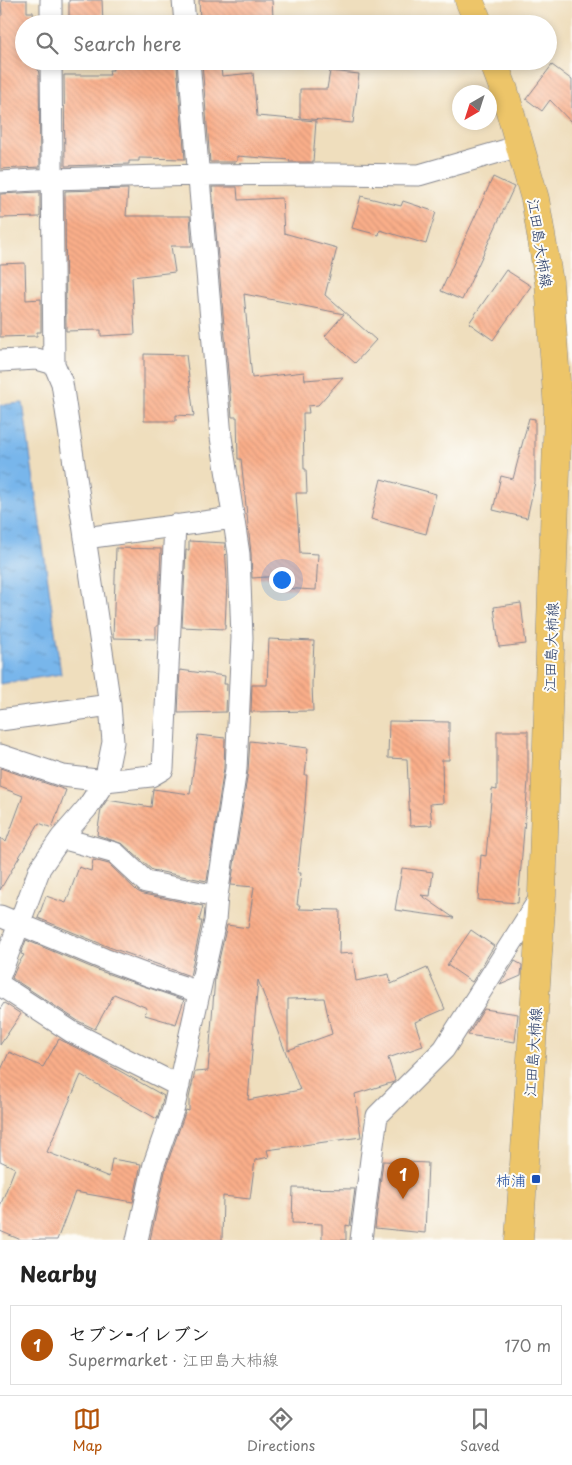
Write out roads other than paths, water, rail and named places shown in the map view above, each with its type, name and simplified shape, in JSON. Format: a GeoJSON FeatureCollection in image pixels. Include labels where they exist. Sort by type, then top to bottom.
{"type":"FeatureCollection","features":[{"type":"Feature","properties":{"kind":"main road"},"geometry":{"type":"LineString","coordinates":[[469,0],[475,15]]}},
{"type":"Feature","properties":{"kind":"main road","name":"江田島大柿線"},"geometry":{"type":"LineString","coordinates":[[496,70],[504,90],[534,199],[549,282],[565,409],[542,894],[519,1240]]}},
{"type":"Feature","properties":{"kind":"street"},"geometry":{"type":"LineString","coordinates":[[51,0],[51,15]]}},
{"type":"Feature","properties":{"kind":"street"},"geometry":{"type":"LineString","coordinates":[[183,0],[184,15]]}},
{"type":"Feature","properties":{"kind":"street"},"geometry":{"type":"LineString","coordinates":[[0,974],[10,920],[40,868],[61,838],[87,808],[105,781],[113,742],[110,705],[62,383],[54,364],[51,70]]}},
{"type":"Feature","properties":{"kind":"street"},"geometry":{"type":"LineString","coordinates":[[136,1240],[154,1164],[174,1107],[215,920],[236,769],[242,638],[239,554],[221,437],[190,70]]}},
{"type":"Feature","properties":{"kind":"street"},"geometry":{"type":"LineString","coordinates":[[0,182],[199,175],[329,174],[419,176],[520,146]]}},
{"type":"Feature","properties":{"kind":"street"},"geometry":{"type":"LineString","coordinates":[[0,361],[38,360],[54,364]]}},
{"type":"Feature","properties":{"kind":"street"},"geometry":{"type":"LineString","coordinates":[[85,538],[233,518]]}},
{"type":"Feature","properties":{"kind":"street"},"geometry":{"type":"LineString","coordinates":[[0,755],[64,776],[105,781],[151,776],[163,769],[175,526]]}},
{"type":"Feature","properties":{"kind":"street"},"geometry":{"type":"LineString","coordinates":[[0,720],[110,705]]}},
{"type":"Feature","properties":{"kind":"street"},"geometry":{"type":"LineString","coordinates":[[61,838],[115,853],[146,882],[218,896]]}},
{"type":"Feature","properties":{"kind":"street"},"geometry":{"type":"LineString","coordinates":[[362,1240],[377,1116],[444,1049],[542,894]]}},
{"type":"Feature","properties":{"kind":"street"},"geometry":{"type":"LineString","coordinates":[[10,920],[104,959],[199,992]]}},
{"type":"Feature","properties":{"kind":"street"},"geometry":{"type":"LineString","coordinates":[[0,985],[72,1032],[179,1086]]}},
{"type":"Feature","properties":{"kind":"water"},"geometry":{"type":"Polygon","coordinates":[[[23,403],[61,674],[0,684],[0,405],[23,403]]]}},
{"type":"Feature","properties":{"kind":"place","name":"柿浦"},"geometry":{"type":"Point","coordinates":[536,1179]}},
{"type":"Feature","properties":{"kind":"place","name":"セブン-イレブン"},"geometry":{"type":"Point","coordinates":[403,1199]}}]}
